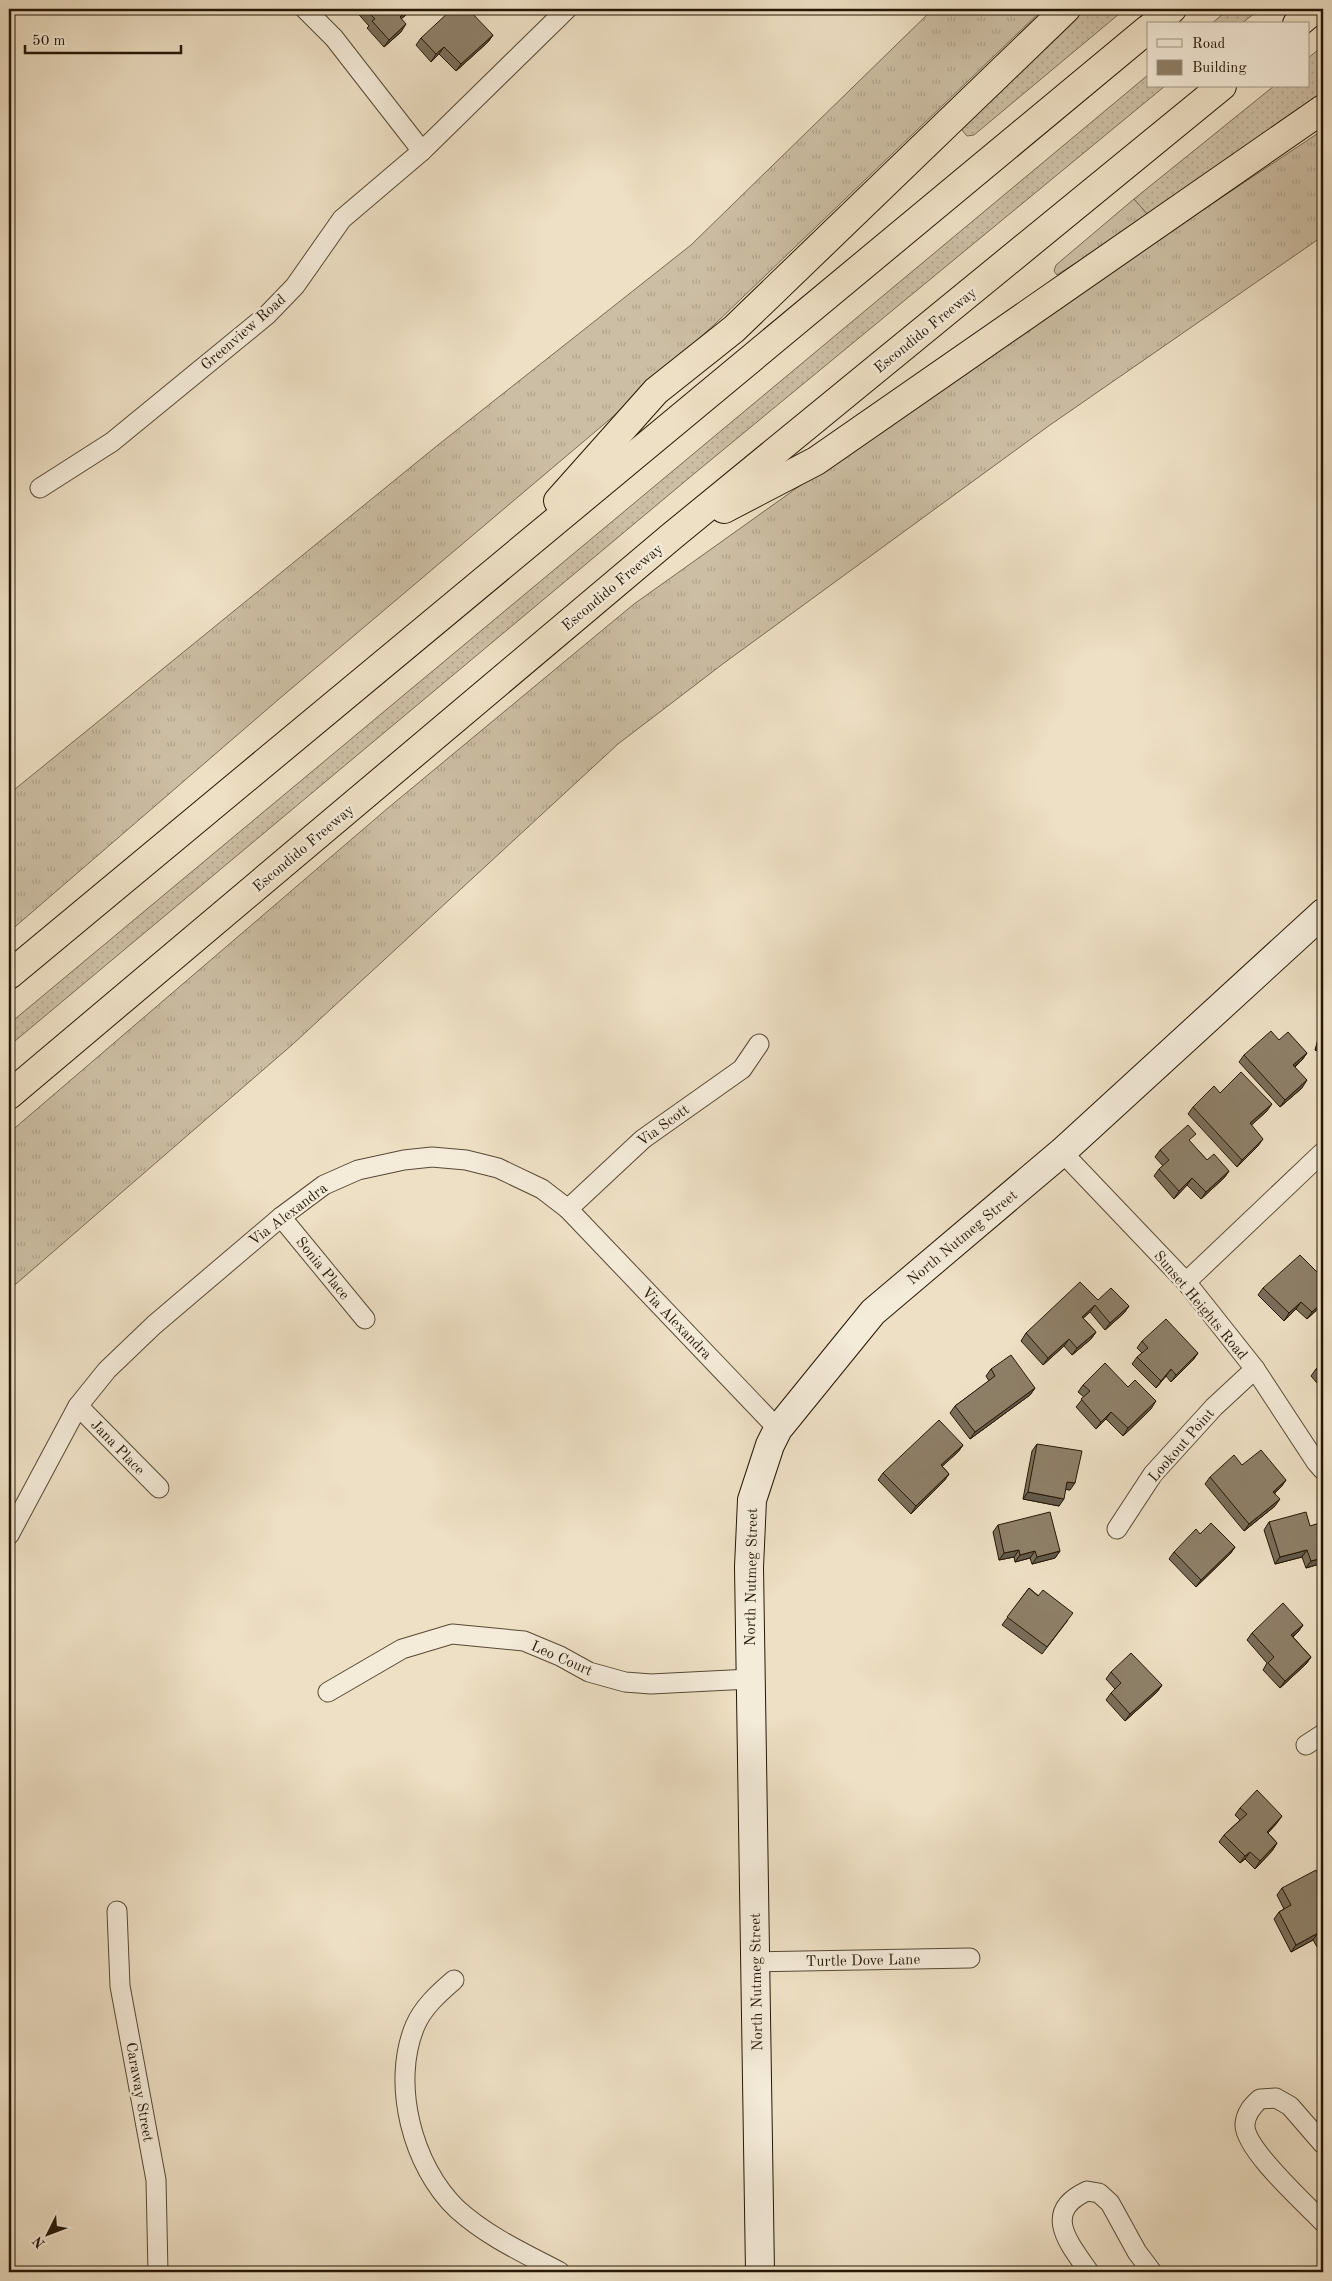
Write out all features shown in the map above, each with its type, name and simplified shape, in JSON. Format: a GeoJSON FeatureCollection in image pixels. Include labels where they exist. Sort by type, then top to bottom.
{"type":"FeatureCollection","features":[{"type":"Feature","properties":{"kind":"highway"},"geometry":{"type":"LineString","coordinates":[[494,572],[656,391],[734,329],[1066,9]]}},
{"type":"Feature","properties":{"kind":"highway"},"geometry":{"type":"LineString","coordinates":[[1156,22],[1172,9]]}},
{"type":"Feature","properties":{"kind":"highway"},"geometry":{"type":"LineString","coordinates":[[1299,22],[1315,9]]}},
{"type":"Feature","properties":{"kind":"highway"},"geometry":{"type":"LineString","coordinates":[[9,975],[1147,30]]}},
{"type":"Feature","properties":{"kind":"highway","name":"Escondido Freeway"},"geometry":{"type":"LineString","coordinates":[[9,1095],[672,536],[1220,88]]}},
{"type":"Feature","properties":{"kind":"highway"},"geometry":{"type":"LineString","coordinates":[[672,536],[816,461],[1323,110]]}},
{"type":"Feature","properties":{"kind":"street"},"geometry":{"type":"LineString","coordinates":[[305,9],[334,38],[422,151]]}},
{"type":"Feature","properties":{"kind":"street","name":"Greenview Road"},"geometry":{"type":"LineString","coordinates":[[40,488],[112,442],[267,315],[295,286],[342,219],[422,151],[567,9]]}},
{"type":"Feature","properties":{"kind":"street","name":"North Nutmeg Street"},"geometry":{"type":"LineString","coordinates":[[760,2272],[749,1568],[752,1500],[770,1445],[778,1429],[873,1312],[1062,1152],[1323,913]]}},
{"type":"Feature","properties":{"kind":"street","name":"Via Scott"},"geometry":{"type":"LineString","coordinates":[[568,1209],[643,1139],[742,1069],[758,1044]]}},
{"type":"Feature","properties":{"kind":"street","name":"Sunset Heights Road"},"geometry":{"type":"LineString","coordinates":[[1062,1152],[1186,1282],[1255,1369],[1323,1470]]}},
{"type":"Feature","properties":{"kind":"street"},"geometry":{"type":"LineString","coordinates":[[1186,1282],[1323,1152]]}},
{"type":"Feature","properties":{"kind":"street","name":"Via Alexandra"},"geometry":{"type":"LineString","coordinates":[[9,1535],[78,1406],[107,1370],[154,1325],[281,1217],[324,1185],[358,1170],[404,1160],[432,1157],[466,1160],[498,1168],[542,1189],[568,1209],[778,1429]]}},
{"type":"Feature","properties":{"kind":"street","name":"Sonia Place"},"geometry":{"type":"LineString","coordinates":[[281,1217],[364,1319]]}},
{"type":"Feature","properties":{"kind":"street","name":"Lookout Point"},"geometry":{"type":"LineString","coordinates":[[1117,1529],[1153,1474],[1214,1407],[1255,1369]]}},
{"type":"Feature","properties":{"kind":"street","name":"Jana Place"},"geometry":{"type":"LineString","coordinates":[[78,1406],[158,1488]]}},
{"type":"Feature","properties":{"kind":"street","name":"Leo Court"},"geometry":{"type":"LineString","coordinates":[[328,1692],[402,1649],[452,1634],[524,1641],[560,1656],[589,1672],[625,1682],[651,1684],[750,1679]]}},
{"type":"Feature","properties":{"kind":"street"},"geometry":{"type":"LineString","coordinates":[[1306,1745],[1323,1734]]}},
{"type":"Feature","properties":{"kind":"street","name":"Caraway Street"},"geometry":{"type":"LineString","coordinates":[[117,1911],[120,1986],[156,2180],[158,2272]]}},
{"type":"Feature","properties":{"kind":"street","name":"Turtle Dove Lane"},"geometry":{"type":"LineString","coordinates":[[755,1962],[970,1958]]}},
{"type":"Feature","properties":{"kind":"street"},"geometry":{"type":"LineString","coordinates":[[454,1980],[430,2002],[415,2025],[404,2060],[405,2098],[415,2140],[433,2177],[456,2207],[491,2236],[560,2272]]}},
{"type":"Feature","properties":{"kind":"street"},"geometry":{"type":"LineString","coordinates":[[1323,2144],[1290,2106],[1276,2098],[1260,2099],[1248,2110],[1244,2126],[1252,2143],[1268,2167],[1323,2222]]}},
{"type":"Feature","properties":{"kind":"street"},"geometry":{"type":"LineString","coordinates":[[1089,2272],[1070,2243],[1062,2226],[1061,2214],[1066,2204],[1087,2191],[1099,2193],[1110,2203],[1137,2252],[1152,2272]]}},
{"type":"Feature","properties":{"kind":"green space"},"geometry":{"type":"Polygon","coordinates":[[[933,9],[1043,9],[716,323],[609,420],[279,699],[9,932],[9,794],[438,445],[691,245],[933,9]]]}},
{"type":"Feature","properties":{"kind":"green space"},"geometry":{"type":"Polygon","coordinates":[[[1080,9],[1125,9],[974,135],[967,136],[961,129],[964,122],[1080,9]]]}},
{"type":"Feature","properties":{"kind":"green space"},"geometry":{"type":"Polygon","coordinates":[[[1229,9],[1260,9],[1244,22],[1213,22],[1229,9]]]}},
{"type":"Feature","properties":{"kind":"green space"},"geometry":{"type":"Polygon","coordinates":[[[1323,46],[1323,95],[1149,216],[1134,199],[1272,88],[1310,88],[1310,56],[1323,46]]]}},
{"type":"Feature","properties":{"kind":"green space"},"geometry":{"type":"Polygon","coordinates":[[[1147,76],[1147,88],[1163,88],[695,473],[9,1046],[9,1024],[1147,76]]]}},
{"type":"Feature","properties":{"kind":"green space"},"geometry":{"type":"Polygon","coordinates":[[[1323,130],[1323,236],[1050,425],[724,663],[618,744],[293,1044],[9,1290],[9,1133],[388,808],[634,604],[968,366],[1323,130]]]}},
{"type":"Feature","properties":{"kind":"green space"},"geometry":{"type":"Polygon","coordinates":[[[1134,199],[1149,216],[1057,275],[1054,271],[1056,265],[1134,199]]]}},
{"type":"Feature","properties":{"kind":"building"},"geometry":{"type":"Polygon","coordinates":[[[365,9],[409,9],[400,17],[406,24],[389,40],[372,21],[375,19],[365,9]]]}},
{"type":"Feature","properties":{"kind":"building"},"geometry":{"type":"Polygon","coordinates":[[[452,9],[468,9],[493,35],[461,64],[444,47],[436,54],[421,38],[452,9]]]}},
{"type":"Feature","properties":{"kind":"building"},"geometry":{"type":"Polygon","coordinates":[[[1271,1031],[1279,1040],[1288,1032],[1307,1053],[1293,1065],[1307,1080],[1285,1100],[1244,1055],[1271,1031]]]}},
{"type":"Feature","properties":{"kind":"building"},"geometry":{"type":"Polygon","coordinates":[[[1323,1031],[1323,1044],[1320,1043],[1323,1031]]]}},
{"type":"Feature","properties":{"kind":"building"},"geometry":{"type":"Polygon","coordinates":[[[1241,1072],[1272,1104],[1250,1123],[1263,1139],[1242,1160],[1193,1107],[1214,1086],[1220,1093],[1241,1072]]]}},
{"type":"Feature","properties":{"kind":"building"},"geometry":{"type":"Polygon","coordinates":[[[1188,1125],[1196,1134],[1189,1140],[1207,1160],[1214,1154],[1229,1171],[1206,1192],[1192,1178],[1179,1191],[1159,1169],[1169,1160],[1160,1150],[1188,1125]]]}},
{"type":"Feature","properties":{"kind":"building"},"geometry":{"type":"Polygon","coordinates":[[[1300,1255],[1323,1278],[1323,1302],[1312,1312],[1301,1302],[1289,1313],[1263,1288],[1300,1255]]]}},
{"type":"Feature","properties":{"kind":"building"},"geometry":{"type":"Polygon","coordinates":[[[1080,1282],[1098,1300],[1111,1288],[1129,1306],[1110,1323],[1095,1305],[1082,1317],[1096,1332],[1077,1348],[1069,1339],[1048,1358],[1026,1333],[1080,1282]]]}},
{"type":"Feature","properties":{"kind":"building"},"geometry":{"type":"Polygon","coordinates":[[[1166,1319],[1198,1353],[1176,1375],[1171,1369],[1161,1381],[1137,1357],[1148,1348],[1142,1341],[1166,1319]]]}},
{"type":"Feature","properties":{"kind":"building"},"geometry":{"type":"Polygon","coordinates":[[[1011,1355],[1035,1388],[975,1432],[955,1406],[995,1376],[991,1369],[1011,1355]]]}},
{"type":"Feature","properties":{"kind":"building"},"geometry":{"type":"Polygon","coordinates":[[[1323,1362],[1323,1377],[1316,1369],[1323,1362]]]}},
{"type":"Feature","properties":{"kind":"building"},"geometry":{"type":"Polygon","coordinates":[[[1105,1363],[1128,1387],[1135,1380],[1156,1401],[1128,1428],[1111,1412],[1101,1422],[1081,1399],[1090,1391],[1083,1385],[1105,1363]]]}},
{"type":"Feature","properties":{"kind":"building"},"geometry":{"type":"Polygon","coordinates":[[[939,1420],[963,1445],[941,1465],[949,1474],[916,1506],[883,1473],[939,1420]]]}},
{"type":"Feature","properties":{"kind":"building"},"geometry":{"type":"Polygon","coordinates":[[[1037,1444],[1082,1451],[1075,1483],[1067,1482],[1064,1499],[1028,1492],[1037,1444]]]}},
{"type":"Feature","properties":{"kind":"building"},"geometry":{"type":"Polygon","coordinates":[[[1261,1450],[1286,1480],[1273,1492],[1280,1499],[1249,1524],[1210,1477],[1234,1455],[1242,1465],[1261,1450]]]}},
{"type":"Feature","properties":{"kind":"building"},"geometry":{"type":"Polygon","coordinates":[[[1050,1512],[1060,1551],[1037,1557],[1035,1551],[1020,1555],[1019,1550],[1004,1553],[998,1525],[1050,1512]]]}},
{"type":"Feature","properties":{"kind":"building"},"geometry":{"type":"Polygon","coordinates":[[[1306,1512],[1310,1526],[1323,1522],[1323,1558],[1311,1561],[1307,1550],[1280,1557],[1269,1522],[1306,1512]]]}},
{"type":"Feature","properties":{"kind":"building"},"geometry":{"type":"Polygon","coordinates":[[[1211,1523],[1235,1547],[1201,1580],[1174,1552],[1196,1529],[1200,1534],[1211,1523]]]}},
{"type":"Feature","properties":{"kind":"building"},"geometry":{"type":"Polygon","coordinates":[[[1029,1588],[1038,1596],[1043,1590],[1073,1613],[1047,1647],[1007,1617],[1029,1588]]]}},
{"type":"Feature","properties":{"kind":"building"},"geometry":{"type":"Polygon","coordinates":[[[1283,1603],[1303,1625],[1291,1635],[1311,1657],[1285,1681],[1268,1663],[1274,1657],[1252,1633],[1283,1603]]]}},
{"type":"Feature","properties":{"kind":"building"},"geometry":{"type":"Polygon","coordinates":[[[1131,1653],[1162,1685],[1130,1714],[1111,1693],[1121,1683],[1111,1672],[1131,1653]]]}},
{"type":"Feature","properties":{"kind":"building"},"geometry":{"type":"Polygon","coordinates":[[[1257,1790],[1282,1816],[1267,1832],[1277,1843],[1260,1861],[1250,1852],[1245,1856],[1224,1835],[1247,1814],[1240,1808],[1257,1790]]]}},
{"type":"Feature","properties":{"kind":"building"},"geometry":{"type":"Polygon","coordinates":[[[1316,1870],[1323,1885],[1323,1897],[1318,1900],[1323,1910],[1323,1943],[1318,1933],[1296,1945],[1279,1912],[1291,1905],[1282,1888],[1316,1870]]]}}]}
